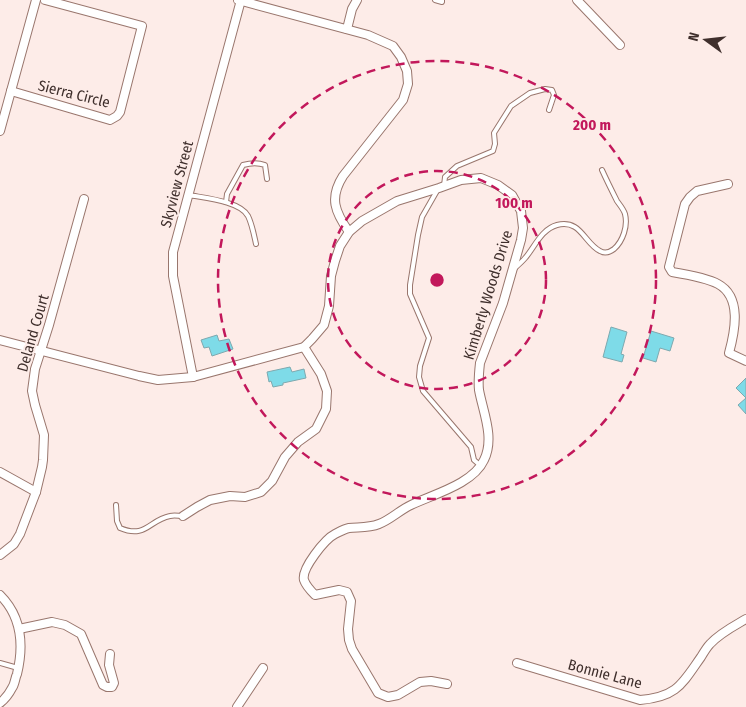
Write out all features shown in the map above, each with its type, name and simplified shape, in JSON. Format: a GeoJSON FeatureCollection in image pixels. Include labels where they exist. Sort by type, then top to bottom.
{"type":"FeatureCollection","features":[{"type":"Feature","properties":{"kind":"street"},"geometry":{"type":"LineString","coordinates":[[0,131],[36,0]]}},
{"type":"Feature","properties":{"kind":"street","name":"Sierra Circle"},"geometry":{"type":"LineString","coordinates":[[11,91],[110,120],[120,112],[142,26],[45,0]]}},
{"type":"Feature","properties":{"kind":"street"},"geometry":{"type":"LineString","coordinates":[[240,0],[368,35],[393,46],[401,57],[407,71],[408,84],[403,100],[344,176],[338,187],[337,211],[349,232]]}},
{"type":"Feature","properties":{"kind":"street","name":"Skyview Street"},"geometry":{"type":"LineString","coordinates":[[193,377],[173,276],[173,252],[240,0]]}},
{"type":"Feature","properties":{"kind":"street"},"geometry":{"type":"LineString","coordinates":[[347,29],[356,0]]}},
{"type":"Feature","properties":{"kind":"street"},"geometry":{"type":"LineString","coordinates":[[577,0],[620,45]]}},
{"type":"Feature","properties":{"kind":"street","name":"Kimberly Woods Drive"},"geometry":{"type":"LineString","coordinates":[[304,347],[324,325],[329,306],[331,276],[340,246],[349,232],[362,221],[397,201],[461,180],[481,178],[498,184],[512,195],[521,211],[523,228],[503,302],[480,363],[479,387],[489,441],[487,454],[481,466]]}},
{"type":"Feature","properties":{"kind":"street"},"geometry":{"type":"LineString","coordinates":[[728,184],[697,191],[685,204],[669,267],[672,272],[717,283],[725,288],[733,302],[735,314],[734,336],[729,353],[746,361]]}},
{"type":"Feature","properties":{"kind":"street","name":"Deland Court"},"geometry":{"type":"LineString","coordinates":[[0,555],[14,544],[20,534],[36,492],[43,460],[44,435],[32,391],[35,369],[84,199]]}},
{"type":"Feature","properties":{"kind":"street"},"geometry":{"type":"LineString","coordinates":[[0,340],[158,380],[193,377],[304,347],[321,374],[327,391],[326,410],[316,428],[298,442],[285,457],[272,481],[261,492],[245,497],[230,496],[210,500],[183,516]]}},
{"type":"Feature","properties":{"kind":"street"},"geometry":{"type":"LineString","coordinates":[[447,684],[431,681],[420,682],[398,695],[388,697],[378,693],[352,649],[349,640],[348,629],[351,601],[347,592],[339,590],[315,595],[304,579],[305,572],[321,546],[332,535],[348,528],[380,524],[410,505],[441,493],[472,476],[481,466]]}},
{"type":"Feature","properties":{"kind":"street"},"geometry":{"type":"LineString","coordinates":[[0,472],[36,492]]}},
{"type":"Feature","properties":{"kind":"street"},"geometry":{"type":"LineString","coordinates":[[0,595],[8,602],[18,622],[20,658],[13,687],[7,697],[0,703]]}},
{"type":"Feature","properties":{"kind":"street","name":"Bonnie Lane"},"geometry":{"type":"LineString","coordinates":[[516,663],[640,700],[653,698],[674,691],[684,681],[710,643],[733,626],[746,620]]}},
{"type":"Feature","properties":{"kind":"street"},"geometry":{"type":"LineString","coordinates":[[19,630],[52,622],[65,625],[81,634],[103,685],[107,687],[112,686],[114,683],[109,665],[110,654]]}},
{"type":"Feature","properties":{"kind":"street"},"geometry":{"type":"LineString","coordinates":[[237,707],[263,668]]}},
{"type":"Feature","properties":{"kind":"lane"},"geometry":{"type":"LineString","coordinates":[[435,0],[442,2],[442,0]]}},
{"type":"Feature","properties":{"kind":"lane"},"geometry":{"type":"LineString","coordinates":[[481,466],[474,460],[471,447],[423,391],[419,377],[420,366],[429,338],[410,294],[418,234],[422,217],[442,187],[445,177],[457,166],[493,151],[495,144],[494,133],[511,106],[530,93],[545,89],[552,90],[554,95],[549,110]]}},
{"type":"Feature","properties":{"kind":"lane"},"geometry":{"type":"LineString","coordinates":[[226,202],[227,194],[242,165],[250,163],[265,165],[268,179]]}},
{"type":"Feature","properties":{"kind":"lane"},"geometry":{"type":"LineString","coordinates":[[512,272],[543,234],[557,225],[568,225],[576,228],[584,234],[592,245],[605,253],[619,245],[624,234],[625,214],[602,170]]}},
{"type":"Feature","properties":{"kind":"lane"},"geometry":{"type":"LineString","coordinates":[[189,195],[226,202],[243,210],[248,216],[256,244]]}},
{"type":"Feature","properties":{"kind":"lane"},"geometry":{"type":"LineString","coordinates":[[116,505],[117,521],[120,528],[135,532],[170,516],[183,516]]}},
{"type":"Feature","properties":{"kind":"lane"},"geometry":{"type":"LineString","coordinates":[[0,663],[18,668]]}},
{"type":"Feature","properties":{"kind":"building"},"geometry":{"type":"Polygon","coordinates":[[[611,327],[627,332],[621,354],[624,355],[622,362],[603,357],[611,327]]]}},
{"type":"Feature","properties":{"kind":"building"},"geometry":{"type":"Polygon","coordinates":[[[651,331],[674,338],[670,351],[660,348],[656,362],[643,358],[651,331]]]}},
{"type":"Feature","properties":{"kind":"building"},"geometry":{"type":"Polygon","coordinates":[[[217,335],[219,341],[229,339],[233,349],[212,356],[209,347],[204,348],[201,340],[217,335]]]}},
{"type":"Feature","properties":{"kind":"building"},"geometry":{"type":"Polygon","coordinates":[[[290,367],[292,372],[304,369],[306,378],[273,387],[271,381],[269,382],[267,372],[290,367]]]}},
{"type":"Feature","properties":{"kind":"building"},"geometry":{"type":"Polygon","coordinates":[[[746,378],[746,398],[736,388],[746,378]]]}},
{"type":"Feature","properties":{"kind":"building"},"geometry":{"type":"Polygon","coordinates":[[[746,398],[746,414],[738,405],[746,398]]]}}]}
